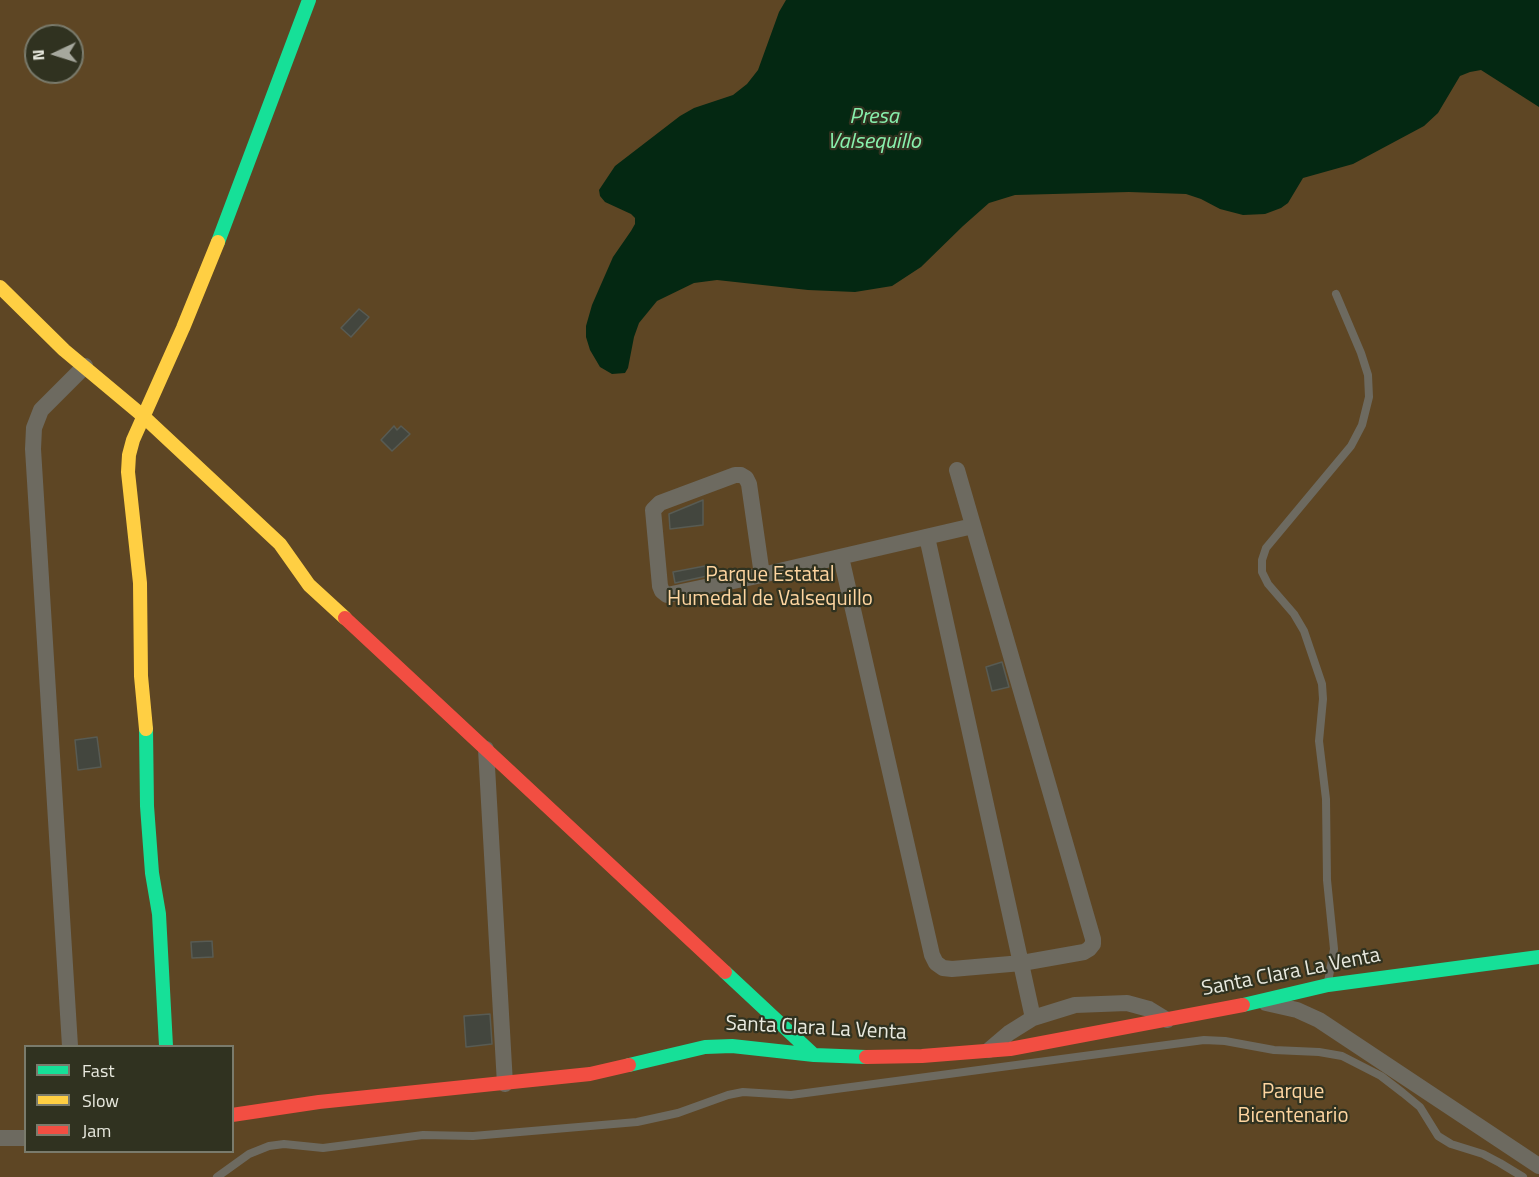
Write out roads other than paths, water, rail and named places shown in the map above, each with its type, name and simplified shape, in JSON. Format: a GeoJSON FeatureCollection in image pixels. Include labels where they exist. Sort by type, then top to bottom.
{"type":"FeatureCollection","features":[{"type":"Feature","properties":{"kind":"street"},"geometry":{"type":"LineString","coordinates":[[166,1045],[159,914],[152,873],[147,806],[147,746],[141,676],[140,583],[128,472],[133,440],[183,328],[309,0]]}},
{"type":"Feature","properties":{"kind":"street"},"geometry":{"type":"LineString","coordinates":[[0,288],[64,350],[143,416],[280,544],[309,585],[814,1055]]}},
{"type":"Feature","properties":{"kind":"street"},"geometry":{"type":"LineString","coordinates":[[70,1045],[33,449],[34,428],[41,410],[85,366]]}},
{"type":"Feature","properties":{"kind":"street"},"geometry":{"type":"LineString","coordinates":[[840,557],[932,955],[936,963],[943,968],[952,969],[1022,963],[1089,950],[1093,939],[957,470]]}},
{"type":"Feature","properties":{"kind":"street"},"geometry":{"type":"LineString","coordinates":[[762,575],[747,478],[735,475],[660,503],[653,510],[660,586],[667,595],[762,575],[973,526]]}},
{"type":"Feature","properties":{"kind":"street"},"geometry":{"type":"LineString","coordinates":[[927,537],[1033,1018]]}},
{"type":"Feature","properties":{"kind":"street"},"geometry":{"type":"LineString","coordinates":[[486,749],[505,1084]]}},
{"type":"Feature","properties":{"kind":"street","name":"Santa Clara La Venta"},"geometry":{"type":"LineString","coordinates":[[234,1114],[319,1102],[590,1074],[705,1047],[732,1046],[814,1055],[922,1056],[1037,1045],[1261,1002],[1328,986],[1539,957]]}},
{"type":"Feature","properties":{"kind":"street"},"geometry":{"type":"LineString","coordinates":[[1261,1002],[1297,1010],[1319,1020],[1539,1166]]}},
{"type":"Feature","properties":{"kind":"street"},"geometry":{"type":"LineString","coordinates":[[989,1050],[1009,1033],[1033,1018],[1075,1005],[1126,1003],[1149,1009],[1167,1020]]}},
{"type":"Feature","properties":{"kind":"street"},"geometry":{"type":"LineString","coordinates":[[0,1138],[24,1138]]}},
{"type":"Feature","properties":{"kind":"lane"},"geometry":{"type":"LineString","coordinates":[[1328,986],[1334,949],[1327,880],[1326,799],[1319,741],[1322,684],[1304,631],[1294,614],[1268,584],[1262,572],[1262,560],[1266,549],[1351,446],[1362,425],[1369,397],[1368,375],[1336,294]]}},
{"type":"Feature","properties":{"kind":"lane"},"geometry":{"type":"LineString","coordinates":[[217,1177],[249,1154],[269,1146],[284,1144],[323,1148],[342,1147],[412,1136],[473,1136],[637,1122],[678,1113],[742,1092],[791,1095],[1204,1040],[1225,1041],[1274,1050],[1319,1052],[1342,1056],[1381,1076],[1403,1092],[1420,1107],[1438,1136],[1451,1144],[1500,1162],[1523,1177]]}},
{"type":"Feature","properties":{"kind":"water","name":"Presa Valsequillo"},"geometry":{"type":"Polygon","coordinates":[[[786,0],[1539,0],[1539,107],[1481,70],[1470,72],[1460,76],[1438,113],[1424,126],[1353,164],[1303,178],[1288,203],[1265,214],[1243,215],[1220,209],[1186,194],[1129,192],[1015,195],[989,203],[921,267],[892,286],[855,292],[808,290],[717,280],[694,283],[657,301],[639,323],[625,373],[612,374],[600,367],[590,350],[586,337],[586,326],[592,305],[613,257],[635,224],[635,218],[605,202],[599,190],[615,166],[680,116],[694,108],[733,95],[747,84],[758,70],[779,12],[786,0]]]}},
{"type":"Feature","properties":{"kind":"park label","name":"Parque Estatal Humedal de Valsequillo"},"geometry":{"type":"Point","coordinates":[770,588]}},
{"type":"Feature","properties":{"kind":"park label","name":"Parque Bicentenario"},"geometry":{"type":"Point","coordinates":[1293,1105]}}]}
